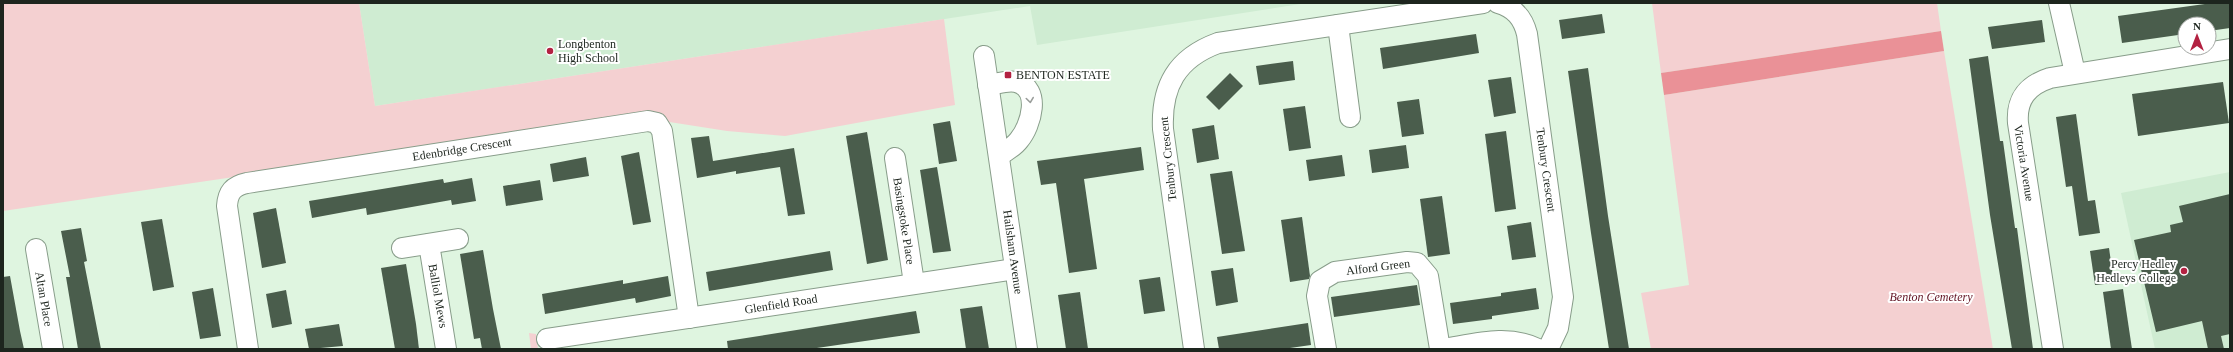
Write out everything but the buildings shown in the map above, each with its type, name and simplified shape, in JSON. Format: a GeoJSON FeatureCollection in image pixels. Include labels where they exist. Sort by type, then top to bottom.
{"type":"FeatureCollection","features":[{"type":"Feature","properties":{"kind":"street","name":"Tenbury Crescent"},"geometry":{"type":"LineString","coordinates":[[1194,349],[1163,129],[1163,107],[1167,89],[1172,78],[1186,62],[1212,45],[1232,40],[1483,3]]}},
{"type":"Feature","properties":{"kind":"street","name":"Tenbury Crescent"},"geometry":{"type":"LineString","coordinates":[[1498,3],[1512,9],[1519,16],[1527,34],[1563,297],[1558,328],[1548,349]]}},
{"type":"Feature","properties":{"kind":"street"},"geometry":{"type":"LineString","coordinates":[[2059,3],[2075,73]]}},
{"type":"Feature","properties":{"kind":"street"},"geometry":{"type":"LineString","coordinates":[[1338,24],[1350,117]]}},
{"type":"Feature","properties":{"kind":"street","name":"Victoria Avenue"},"geometry":{"type":"LineString","coordinates":[[2053,349],[2017,114],[2024,95],[2034,84],[2050,78],[2230,49]]}},
{"type":"Feature","properties":{"kind":"street","name":"Hailsham Avenue"},"geometry":{"type":"LineString","coordinates":[[984,56],[1028,349]]}},
{"type":"Feature","properties":{"kind":"street"},"geometry":{"type":"LineString","coordinates":[[988,85],[1016,82],[1026,88],[1032,101],[1030,115],[1024,134],[1012,147],[1000,155]]}},
{"type":"Feature","properties":{"kind":"street","name":"Edenbridge Crescent"},"geometry":{"type":"LineString","coordinates":[[248,349],[227,206],[229,194],[236,186],[247,183],[648,121],[657,123],[662,131],[689,318]]}},
{"type":"Feature","properties":{"kind":"street","name":"Basingstoke Place"},"geometry":{"type":"LineString","coordinates":[[895,158],[914,283]]}},
{"type":"Feature","properties":{"kind":"street"},"geometry":{"type":"LineString","coordinates":[[402,248],[458,239]]}},
{"type":"Feature","properties":{"kind":"street","name":"Balliol Mews"},"geometry":{"type":"LineString","coordinates":[[429,244],[446,349]]}},
{"type":"Feature","properties":{"kind":"street","name":"Altan Place"},"geometry":{"type":"LineString","coordinates":[[36,249],[53,349]]}},
{"type":"Feature","properties":{"kind":"street","name":"Alford Green"},"geometry":{"type":"LineString","coordinates":[[1326,349],[1317,296],[1320,281],[1335,272],[1407,262],[1417,264],[1428,276],[1440,349]]}},
{"type":"Feature","properties":{"kind":"street","name":"Glenfield Road"},"geometry":{"type":"LineString","coordinates":[[547,339],[1015,269]]}},
{"type":"Feature","properties":{"kind":"street"},"geometry":{"type":"LineString","coordinates":[[1444,349],[1500,340],[1524,343],[1538,349]]}},
{"type":"Feature","properties":{"kind":"shaded area","name":"Longbenton High School"},"geometry":{"type":"Polygon","coordinates":[[[359,3],[1307,3],[1037,45],[1030,6],[375,106],[359,3]]]}},
{"type":"Feature","properties":{"kind":"shaded area"},"geometry":{"type":"Polygon","coordinates":[[[1941,31],[1944,51],[1664,95],[1661,73],[1941,31]]]}},
{"type":"Feature","properties":{"kind":"shaded area","name":"Percy Hedley Hedleys College"},"geometry":{"type":"Polygon","coordinates":[[[2230,172],[2230,349],[2155,349],[2121,193],[2230,172]]]}},
{"type":"Feature","properties":{"kind":"green space"},"geometry":{"type":"Polygon","coordinates":[[[3,3],[359,3],[375,106],[944,19],[955,105],[785,136],[727,131],[663,121],[390,154],[3,211],[3,3]]]}},
{"type":"Feature","properties":{"kind":"green space"},"geometry":{"type":"Polygon","coordinates":[[[1652,3],[1937,3],[1941,31],[1661,73],[1652,3]]]}},
{"type":"Feature","properties":{"kind":"green space","name":"Benton Cemetery"},"geometry":{"type":"Polygon","coordinates":[[[1944,51],[1993,349],[1651,349],[1641,293],[1689,285],[1664,95],[1944,51]]]}},
{"type":"Feature","properties":{"kind":"green space"},"geometry":{"type":"Polygon","coordinates":[[[529,333],[536,334],[538,349],[531,349],[529,333]]]}},
{"type":"Feature","properties":{"kind":"place","name":"Longbenton High School"},"geometry":{"type":"Point","coordinates":[550,51]}},
{"type":"Feature","properties":{"kind":"place","name":"BENTON ESTATE"},"geometry":{"type":"Point","coordinates":[1008,75]}},
{"type":"Feature","properties":{"kind":"place","name":"Percy Hedley Hedleys College"},"geometry":{"type":"Point","coordinates":[2184,271]}}]}
